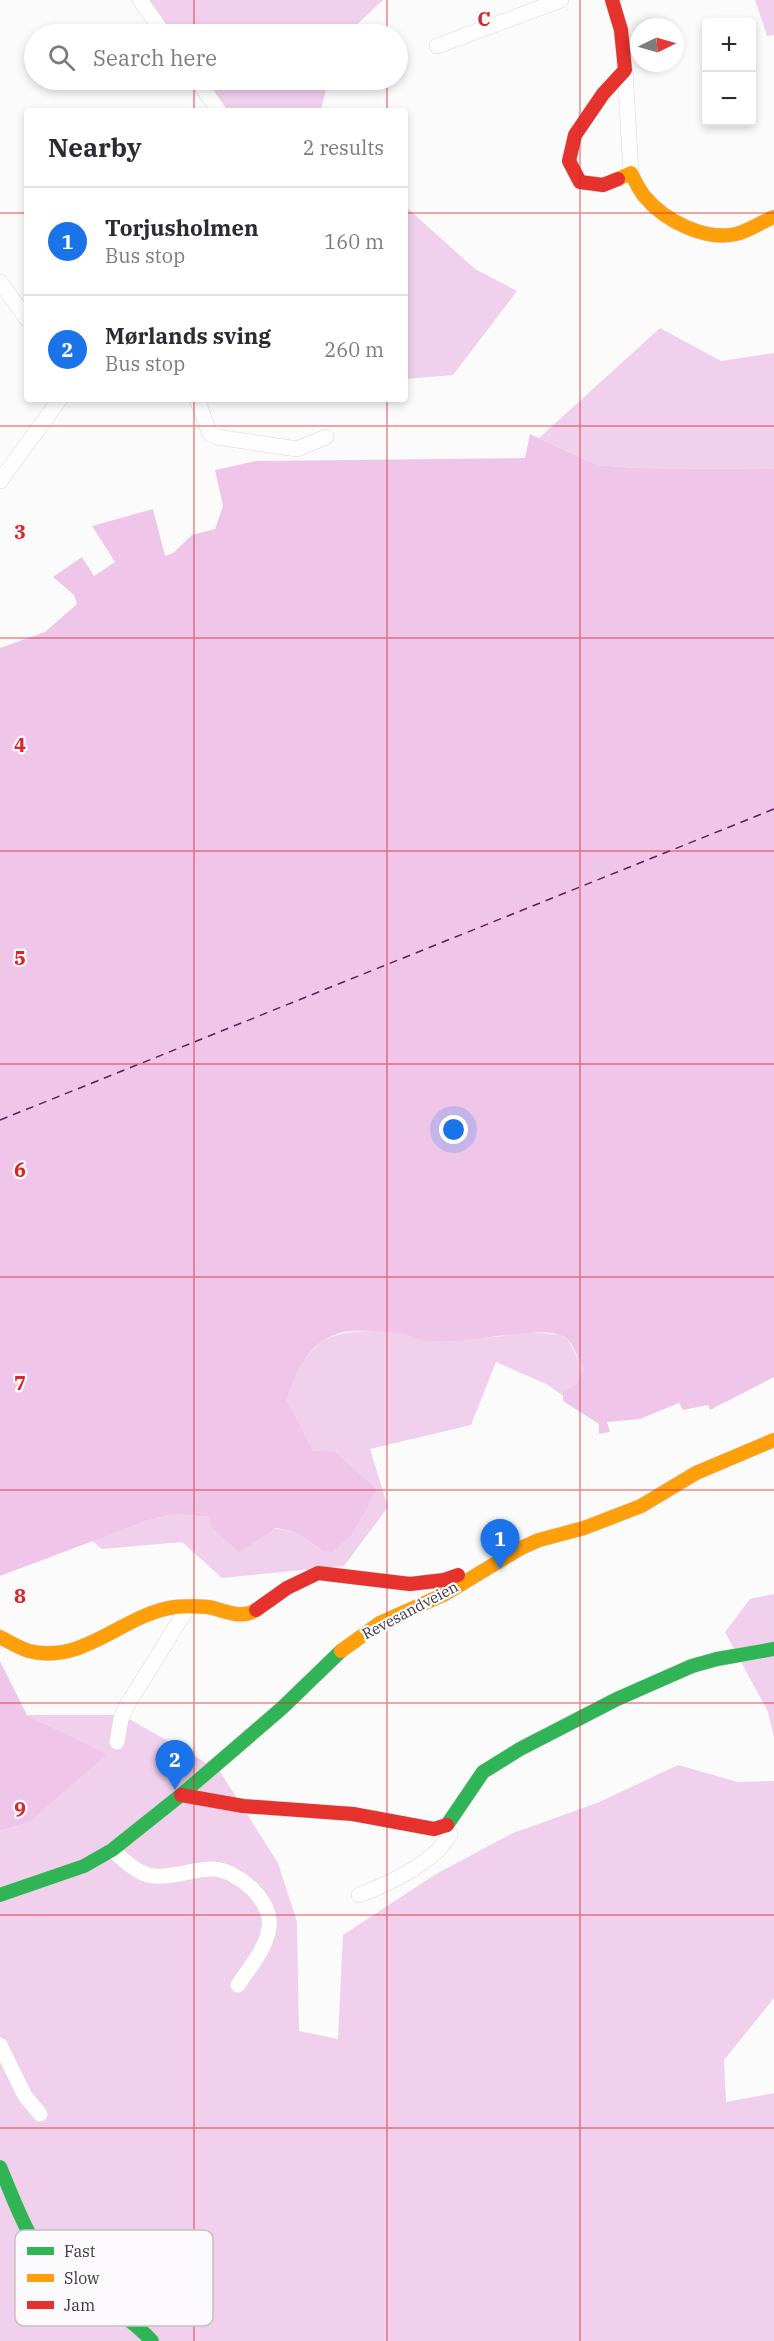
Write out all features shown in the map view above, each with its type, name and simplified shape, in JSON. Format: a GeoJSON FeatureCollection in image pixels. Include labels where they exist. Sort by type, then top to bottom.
{"type":"FeatureCollection","features":[{"type":"Feature","properties":{"kind":"street"},"geometry":{"type":"LineString","coordinates":[[140,0],[157,24]]}},
{"type":"Feature","properties":{"kind":"street"},"geometry":{"type":"LineString","coordinates":[[437,46],[561,0]]}},
{"type":"Feature","properties":{"kind":"street"},"geometry":{"type":"LineString","coordinates":[[612,0],[621,30],[631,173],[645,197],[670,218],[693,229],[720,236],[737,234],[774,216]]}},
{"type":"Feature","properties":{"kind":"street"},"geometry":{"type":"LineString","coordinates":[[625,70],[603,94],[575,135],[569,161],[580,182],[603,185],[631,173]]}},
{"type":"Feature","properties":{"kind":"street"},"geometry":{"type":"LineString","coordinates":[[204,90],[217,108]]}},
{"type":"Feature","properties":{"kind":"street"},"geometry":{"type":"LineString","coordinates":[[0,282],[24,315]]}},
{"type":"Feature","properties":{"kind":"street"},"geometry":{"type":"LineString","coordinates":[[0,481],[58,402]]}},
{"type":"Feature","properties":{"kind":"street"},"geometry":{"type":"LineString","coordinates":[[198,402],[210,434],[217,437],[297,449],[326,437]]}},
{"type":"Feature","properties":{"kind":"street","name":"Revesandveien"},"geometry":{"type":"LineString","coordinates":[[0,1895],[84,1866],[112,1850],[181,1795],[282,1708],[360,1635],[380,1623],[445,1594],[501,1558],[539,1540],[584,1528],[641,1506],[696,1473],[774,1440]]}},
{"type":"Feature","properties":{"kind":"street"},"geometry":{"type":"LineString","coordinates":[[0,1637],[28,1651],[68,1655],[151,1612],[174,1607],[207,1607],[238,1614],[250,1613],[303,1578],[318,1573],[418,1585],[454,1578],[494,1555],[501,1558]]}},
{"type":"Feature","properties":{"kind":"street"},"geometry":{"type":"LineString","coordinates":[[117,1742],[121,1719],[126,1707],[188,1607]]}},
{"type":"Feature","properties":{"kind":"street"},"geometry":{"type":"LineString","coordinates":[[181,1795],[243,1806],[352,1814],[434,1829],[446,1827],[483,1772],[520,1749],[617,1699],[692,1666],[774,1649]]}},
{"type":"Feature","properties":{"kind":"street"},"geometry":{"type":"LineString","coordinates":[[359,1895],[382,1886],[431,1856],[445,1843],[450,1834],[446,1827]]}},
{"type":"Feature","properties":{"kind":"street"},"geometry":{"type":"LineString","coordinates":[[112,1850],[135,1869],[152,1876],[170,1876],[210,1869],[222,1870],[238,1878],[250,1888],[265,1907],[269,1927],[261,1951],[238,1985]]}},
{"type":"Feature","properties":{"kind":"street"},"geometry":{"type":"LineString","coordinates":[[0,2045],[25,2096],[40,2114]]}},
{"type":"Feature","properties":{"kind":"street"},"geometry":{"type":"LineString","coordinates":[[0,2167],[28,2230]]}},
{"type":"Feature","properties":{"kind":"street"},"geometry":{"type":"LineString","coordinates":[[139,2326],[152,2341]]}},
{"type":"Feature","properties":{"kind":"shaded area"},"geometry":{"type":"Polygon","coordinates":[[[148,0],[383,0],[358,24],[161,24],[148,0]]]}},
{"type":"Feature","properties":{"kind":"shaded area"},"geometry":{"type":"Polygon","coordinates":[[[755,0],[774,0],[774,35],[767,36],[755,0]]]}},
{"type":"Feature","properties":{"kind":"shaded area"},"geometry":{"type":"Polygon","coordinates":[[[204,90],[326,90],[322,108],[216,108],[204,90]]]}},
{"type":"Feature","properties":{"kind":"shaded area"},"geometry":{"type":"Polygon","coordinates":[[[408,209],[475,269],[517,291],[453,375],[408,379],[408,209]]]}},
{"type":"Feature","properties":{"kind":"shaded area"},"geometry":{"type":"Polygon","coordinates":[[[660,328],[721,361],[774,353],[774,469],[638,468],[597,465],[539,438],[660,328]]]}},
{"type":"Feature","properties":{"kind":"shaded area"},"geometry":{"type":"Polygon","coordinates":[[[530,434],[597,465],[638,468],[774,469],[774,1377],[710,1410],[708,1405],[683,1410],[679,1403],[640,1419],[607,1422],[610,1432],[599,1434],[599,1424],[563,1401],[563,1391],[576,1384],[584,1370],[569,1341],[557,1334],[540,1332],[443,1341],[422,1339],[405,1333],[344,1332],[332,1336],[313,1349],[300,1367],[287,1400],[313,1451],[335,1452],[377,1490],[352,1534],[333,1552],[323,1551],[295,1532],[276,1528],[239,1552],[212,1528],[209,1517],[174,1514],[146,1521],[0,1576],[0,648],[45,632],[77,604],[74,595],[53,577],[82,557],[94,576],[115,562],[92,526],[153,509],[165,556],[173,553],[192,535],[215,529],[223,506],[215,470],[256,461],[525,458],[530,434]]]}},
{"type":"Feature","properties":{"kind":"shaded area"},"geometry":{"type":"Polygon","coordinates":[[[521,1331],[561,1335],[568,1340],[584,1370],[576,1384],[563,1391],[563,1396],[548,1385],[496,1362],[471,1425],[370,1449],[388,1507],[344,1566],[222,1578],[182,1542],[102,1549],[92,1541],[146,1521],[174,1514],[209,1517],[295,1532],[323,1551],[313,1452],[287,1400],[298,1371],[312,1351],[333,1336],[353,1332],[497,1337],[521,1331]]]}},
{"type":"Feature","properties":{"kind":"shaded area"},"geometry":{"type":"Polygon","coordinates":[[[774,1594],[774,1738],[768,1712],[725,1632],[750,1599],[774,1594]]]}},
{"type":"Feature","properties":{"kind":"shaded area"},"geometry":{"type":"Polygon","coordinates":[[[0,1661],[27,1715],[106,1755],[28,1823],[0,1831],[0,1661]]]}},
{"type":"Feature","properties":{"kind":"shaded area"},"geometry":{"type":"Polygon","coordinates":[[[27,1715],[122,1715],[219,1770],[278,1863],[297,1922],[299,2031],[338,2039],[343,1935],[436,1874],[513,1833],[597,1803],[678,1765],[738,1782],[774,1781],[774,1998],[724,2060],[726,2102],[774,2093],[774,2341],[0,2341],[0,1831],[28,1823],[102,1751],[27,1715]]]}},
{"type":"Feature","properties":{"kind":"ferry route"},"geometry":{"type":"LineString","coordinates":[[0,1120],[774,809]]}},
{"type":"Feature","properties":{"kind":"traffic: fast"},"geometry":{"type":"LineString","coordinates":[[447,1825],[483,1772],[520,1749],[617,1699],[692,1666],[774,1649]]}},
{"type":"Feature","properties":{"kind":"traffic: fast"},"geometry":{"type":"LineString","coordinates":[[0,1895],[84,1866],[112,1850],[181,1795],[282,1708],[341,1651]]}},
{"type":"Feature","properties":{"kind":"traffic: fast"},"geometry":{"type":"LineString","coordinates":[[0,2167],[28,2230]]}},
{"type":"Feature","properties":{"kind":"traffic: fast"},"geometry":{"type":"LineString","coordinates":[[136,2326],[152,2341]]}},
{"type":"Feature","properties":{"kind":"traffic: slow"},"geometry":{"type":"LineString","coordinates":[[618,179],[631,173],[653,206],[674,221],[699,232],[712,235],[736,234],[774,217]]}},
{"type":"Feature","properties":{"kind":"traffic: slow"},"geometry":{"type":"LineString","coordinates":[[341,1651],[380,1623],[445,1594],[521,1548],[539,1540],[584,1528],[641,1506],[696,1473],[774,1440]]}},
{"type":"Feature","properties":{"kind":"traffic: slow"},"geometry":{"type":"LineString","coordinates":[[0,1637],[29,1651],[49,1653],[68,1651],[86,1645],[156,1611],[192,1606],[238,1614],[256,1610]]}},
{"type":"Feature","properties":{"kind":"traffic: jam"},"geometry":{"type":"LineString","coordinates":[[612,0],[621,30],[625,70],[603,94],[575,135],[569,161],[580,182],[603,185],[618,179]]}},
{"type":"Feature","properties":{"kind":"traffic: jam"},"geometry":{"type":"LineString","coordinates":[[256,1610],[287,1588],[318,1573],[410,1584],[444,1580],[458,1575]]}},
{"type":"Feature","properties":{"kind":"traffic: jam"},"geometry":{"type":"LineString","coordinates":[[181,1795],[243,1806],[353,1814],[434,1829],[447,1825]]}},
{"type":"Feature","properties":{"kind":"place","name":"Torjusholmen"},"geometry":{"type":"Point","coordinates":[500,1569]}},
{"type":"Feature","properties":{"kind":"place","name":"Mørlands sving"},"geometry":{"type":"Point","coordinates":[175,1790]}}]}
